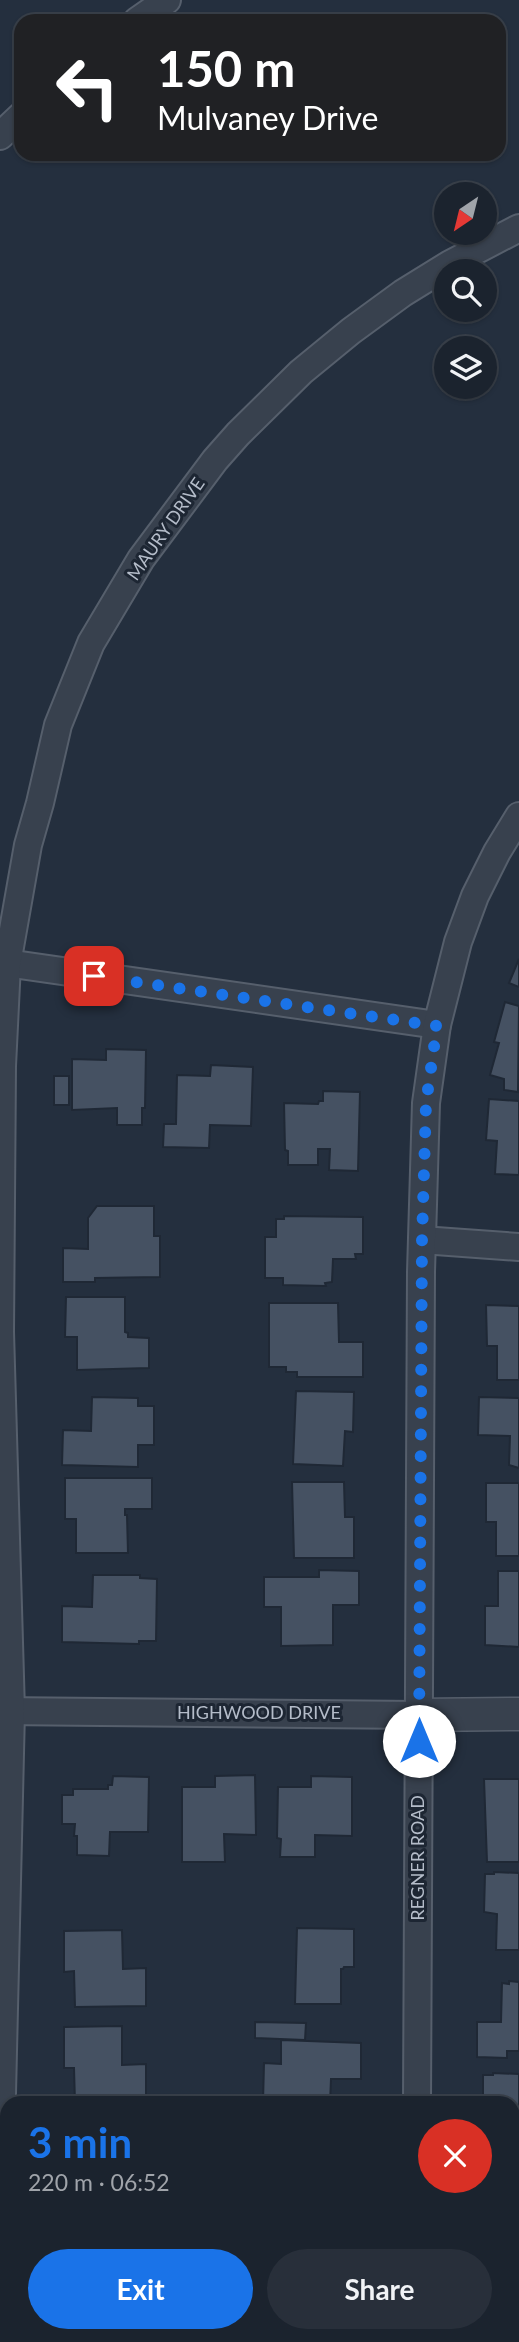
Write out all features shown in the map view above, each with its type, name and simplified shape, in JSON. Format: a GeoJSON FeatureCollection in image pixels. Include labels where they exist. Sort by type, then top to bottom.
{"type":"FeatureCollection","features":[{"type":"Feature","properties":{"kind":"street"},"geometry":{"type":"LineString","coordinates":[[147,14],[167,0]]}},
{"type":"Feature","properties":{"kind":"street"},"geometry":{"type":"LineString","coordinates":[[0,136],[14,123]]}},
{"type":"Feature","properties":{"kind":"street","name":"MAURY DRIVE"},"geometry":{"type":"LineString","coordinates":[[1,2096],[5,1712],[0,1332],[3,963],[58,724],[90,643],[141,559],[238,433],[301,372],[403,293],[450,264],[519,228]]}},
{"type":"Feature","properties":{"kind":"street","name":"REGNER ROAD"},"geometry":{"type":"LineString","coordinates":[[417,2096],[422,1240],[426,1103],[437,1026],[458,942],[475,896],[519,816]]}},
{"type":"Feature","properties":{"kind":"street"},"geometry":{"type":"LineString","coordinates":[[3,963],[437,1026]]}},
{"type":"Feature","properties":{"kind":"street"},"geometry":{"type":"LineString","coordinates":[[422,1240],[519,1247]]}},
{"type":"Feature","properties":{"kind":"street","name":"HIGHWOOD DRIVE"},"geometry":{"type":"LineString","coordinates":[[5,1712],[519,1714]]}},
{"type":"Feature","properties":{"kind":"building"},"geometry":{"type":"Polygon","coordinates":[[[519,959],[519,987],[509,983],[519,959]]]}},
{"type":"Feature","properties":{"kind":"building"},"geometry":{"type":"Polygon","coordinates":[[[505,1002],[519,1006],[518,1092],[504,1090],[504,1079],[490,1075],[499,1043],[494,1042],[505,1002]]]}},
{"type":"Feature","properties":{"kind":"building"},"geometry":{"type":"Polygon","coordinates":[[[106,1049],[146,1050],[142,1125],[117,1125],[117,1108],[72,1110],[72,1059],[106,1060],[106,1049]]]}},
{"type":"Feature","properties":{"kind":"building"},"geometry":{"type":"Polygon","coordinates":[[[211,1065],[253,1067],[251,1126],[210,1125],[209,1148],[163,1147],[164,1124],[176,1124],[177,1075],[210,1076],[211,1065]]]}},
{"type":"Feature","properties":{"kind":"building"},"geometry":{"type":"Polygon","coordinates":[[[54,1076],[69,1076],[69,1105],[54,1105],[54,1076]]]}},
{"type":"Feature","properties":{"kind":"building"},"geometry":{"type":"Polygon","coordinates":[[[323,1091],[360,1092],[358,1171],[329,1170],[330,1149],[318,1149],[318,1165],[288,1165],[284,1103],[318,1104],[323,1101],[323,1091]]]}},
{"type":"Feature","properties":{"kind":"building"},"geometry":{"type":"Polygon","coordinates":[[[489,1099],[519,1101],[519,1175],[495,1174],[497,1141],[486,1140],[489,1099]]]}},
{"type":"Feature","properties":{"kind":"building"},"geometry":{"type":"Polygon","coordinates":[[[97,1206],[154,1206],[154,1236],[160,1236],[160,1277],[95,1278],[95,1282],[63,1282],[63,1248],[88,1249],[88,1218],[97,1206]]]}},
{"type":"Feature","properties":{"kind":"building"},"geometry":{"type":"Polygon","coordinates":[[[284,1216],[363,1217],[363,1254],[355,1254],[356,1259],[333,1259],[332,1282],[325,1283],[326,1286],[283,1285],[283,1278],[265,1278],[265,1237],[276,1237],[276,1219],[284,1219],[284,1216]]]}},
{"type":"Feature","properties":{"kind":"building"},"geometry":{"type":"Polygon","coordinates":[[[66,1297],[125,1297],[125,1332],[128,1337],[149,1338],[149,1368],[77,1370],[77,1337],[65,1337],[66,1297]]]}},
{"type":"Feature","properties":{"kind":"building"},"geometry":{"type":"Polygon","coordinates":[[[269,1303],[338,1303],[339,1342],[363,1342],[363,1377],[297,1377],[297,1372],[286,1372],[286,1367],[269,1367],[269,1303]]]}},
{"type":"Feature","properties":{"kind":"building"},"geometry":{"type":"Polygon","coordinates":[[[486,1305],[519,1306],[519,1380],[497,1380],[497,1346],[487,1346],[486,1305]]]}},
{"type":"Feature","properties":{"kind":"building"},"geometry":{"type":"Polygon","coordinates":[[[296,1391],[354,1392],[353,1432],[345,1431],[343,1466],[293,1464],[296,1391]]]}},
{"type":"Feature","properties":{"kind":"building"},"geometry":{"type":"Polygon","coordinates":[[[92,1397],[138,1398],[138,1406],[154,1406],[154,1445],[138,1445],[138,1467],[62,1465],[63,1430],[91,1431],[92,1397]]]}},
{"type":"Feature","properties":{"kind":"building"},"geometry":{"type":"Polygon","coordinates":[[[479,1397],[519,1398],[519,1468],[509,1465],[510,1436],[478,1435],[479,1397]]]}},
{"type":"Feature","properties":{"kind":"building"},"geometry":{"type":"Polygon","coordinates":[[[65,1478],[152,1478],[152,1509],[125,1509],[128,1553],[76,1553],[76,1519],[65,1519],[65,1478]]]}},
{"type":"Feature","properties":{"kind":"building"},"geometry":{"type":"Polygon","coordinates":[[[292,1482],[344,1482],[345,1517],[354,1517],[354,1558],[294,1558],[292,1482]]]}},
{"type":"Feature","properties":{"kind":"building"},"geometry":{"type":"Polygon","coordinates":[[[486,1483],[519,1483],[519,1556],[496,1556],[496,1522],[486,1522],[486,1483]]]}},
{"type":"Feature","properties":{"kind":"building"},"geometry":{"type":"Polygon","coordinates":[[[319,1570],[359,1571],[359,1605],[333,1605],[333,1645],[281,1646],[281,1607],[264,1607],[264,1577],[319,1577],[319,1570]]]}},
{"type":"Feature","properties":{"kind":"building"},"geometry":{"type":"Polygon","coordinates":[[[498,1571],[519,1571],[519,1647],[485,1645],[485,1606],[498,1606],[498,1571]]]}},
{"type":"Feature","properties":{"kind":"building"},"geometry":{"type":"Polygon","coordinates":[[[93,1575],[140,1575],[140,1578],[157,1579],[156,1641],[139,1641],[139,1644],[62,1642],[62,1606],[92,1607],[93,1575]]]}},
{"type":"Feature","properties":{"kind":"building"},"geometry":{"type":"Polygon","coordinates":[[[255,1775],[256,1835],[224,1834],[225,1862],[182,1862],[182,1787],[215,1787],[215,1776],[255,1775]]]}},
{"type":"Feature","properties":{"kind":"building"},"geometry":{"type":"Polygon","coordinates":[[[113,1776],[149,1777],[148,1832],[110,1832],[109,1856],[77,1855],[75,1824],[62,1824],[62,1795],[73,1795],[73,1789],[108,1789],[108,1785],[112,1785],[113,1776]]]}},
{"type":"Feature","properties":{"kind":"building"},"geometry":{"type":"Polygon","coordinates":[[[311,1776],[352,1777],[352,1836],[315,1835],[315,1857],[280,1857],[281,1839],[277,1838],[278,1787],[311,1787],[311,1776]]]}},
{"type":"Feature","properties":{"kind":"building"},"geometry":{"type":"Polygon","coordinates":[[[484,1779],[519,1779],[519,1862],[487,1862],[484,1779]]]}},
{"type":"Feature","properties":{"kind":"building"},"geometry":{"type":"Polygon","coordinates":[[[519,1873],[519,1950],[496,1950],[497,1914],[484,1912],[485,1874],[519,1873]]]}},
{"type":"Feature","properties":{"kind":"building"},"geometry":{"type":"Polygon","coordinates":[[[297,1928],[354,1929],[354,1967],[341,1969],[341,2004],[295,2004],[297,1928]]]}},
{"type":"Feature","properties":{"kind":"building"},"geometry":{"type":"Polygon","coordinates":[[[122,1930],[123,1969],[146,1968],[146,2006],[75,2007],[74,1971],[64,1972],[64,1931],[122,1930]]]}},
{"type":"Feature","properties":{"kind":"building"},"geometry":{"type":"Polygon","coordinates":[[[509,1981],[519,1982],[519,2051],[507,2051],[507,2058],[477,2057],[477,2022],[501,2022],[502,1983],[509,1984],[509,1981]]]}},
{"type":"Feature","properties":{"kind":"building"},"geometry":{"type":"Polygon","coordinates":[[[255,2022],[306,2023],[305,2040],[255,2038],[255,2022]]]}},
{"type":"Feature","properties":{"kind":"building"},"geometry":{"type":"Polygon","coordinates":[[[122,2026],[122,2065],[146,2064],[146,2096],[75,2096],[74,2068],[64,2068],[64,2027],[122,2026]]]}},
{"type":"Feature","properties":{"kind":"building"},"geometry":{"type":"Polygon","coordinates":[[[281,2040],[361,2043],[361,2079],[331,2079],[330,2096],[263,2096],[264,2063],[281,2064],[281,2040]]]}},
{"type":"Feature","properties":{"kind":"building"},"geometry":{"type":"Polygon","coordinates":[[[519,2074],[519,2096],[483,2096],[483,2075],[519,2074]]]}},
{"type":"Feature","properties":{"kind":"route"},"geometry":{"type":"LineString","coordinates":[[94,976],[437,1026],[426,1103],[422,1240],[419,1741]]}}]}
